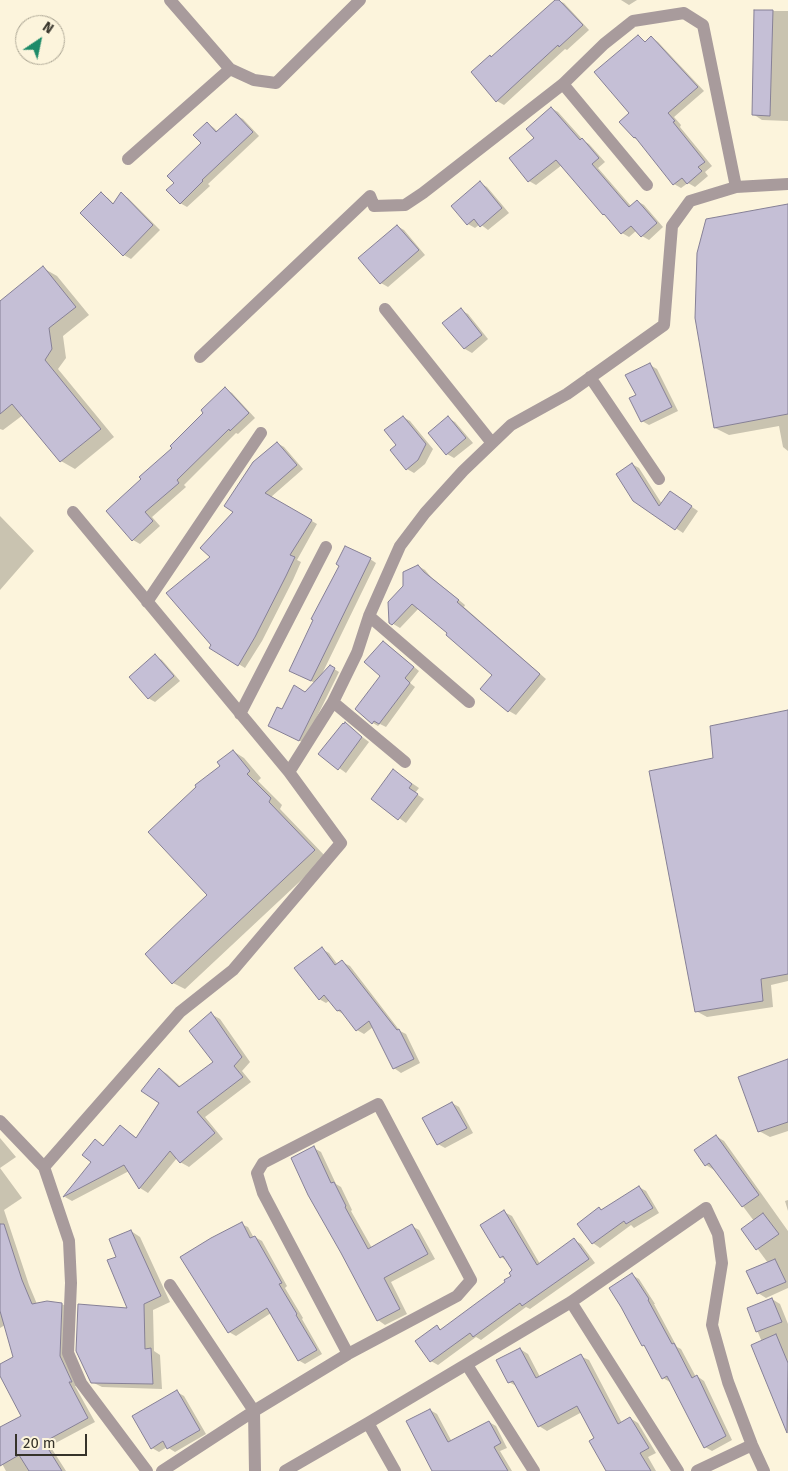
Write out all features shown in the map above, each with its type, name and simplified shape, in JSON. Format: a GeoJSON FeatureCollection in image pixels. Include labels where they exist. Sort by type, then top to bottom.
{"type":"FeatureCollection","features":[{"type":"Feature","properties":{"kind":"street"},"geometry":{"type":"LineString","coordinates":[[170,0],[230,69],[254,80],[276,83],[360,0]]}},
{"type":"Feature","properties":{"kind":"street"},"geometry":{"type":"LineString","coordinates":[[200,357],[370,196],[374,206],[405,205],[563,84],[604,44],[633,21],[684,13],[703,25],[736,187]]}},
{"type":"Feature","properties":{"kind":"street"},"geometry":{"type":"LineString","coordinates":[[128,159],[230,69]]}},
{"type":"Feature","properties":{"kind":"street"},"geometry":{"type":"LineString","coordinates":[[563,84],[647,185]]}},
{"type":"Feature","properties":{"kind":"street"},"geometry":{"type":"LineString","coordinates":[[289,772],[333,702],[357,653],[369,616],[400,546],[425,514],[463,471],[511,425],[567,394],[664,325],[672,226],[690,200],[736,187],[788,184]]}},
{"type":"Feature","properties":{"kind":"street"},"geometry":{"type":"LineString","coordinates":[[385,309],[492,443]]}},
{"type":"Feature","properties":{"kind":"street"},"geometry":{"type":"LineString","coordinates":[[590,377],[659,479]]}},
{"type":"Feature","properties":{"kind":"street"},"geometry":{"type":"LineString","coordinates":[[147,602],[261,433]]}},
{"type":"Feature","properties":{"kind":"street"},"geometry":{"type":"LineString","coordinates":[[44,1167],[180,1012],[233,970],[341,843],[289,772],[74,512]]}},
{"type":"Feature","properties":{"kind":"street"},"geometry":{"type":"LineString","coordinates":[[240,714],[326,547]]}},
{"type":"Feature","properties":{"kind":"street"},"geometry":{"type":"LineString","coordinates":[[369,616],[469,702]]}},
{"type":"Feature","properties":{"kind":"street"},"geometry":{"type":"LineString","coordinates":[[333,702],[405,762]]}},
{"type":"Feature","properties":{"kind":"street"},"geometry":{"type":"LineString","coordinates":[[162,1471],[254,1411],[348,1354],[457,1296],[471,1280],[378,1104],[262,1163],[257,1172],[263,1192],[348,1354]]}},
{"type":"Feature","properties":{"kind":"street"},"geometry":{"type":"LineString","coordinates":[[0,1121],[44,1167],[68,1241],[71,1283],[68,1353],[81,1383],[147,1471]]}},
{"type":"Feature","properties":{"kind":"street"},"geometry":{"type":"LineString","coordinates":[[285,1471],[368,1424],[571,1302],[706,1208],[718,1234],[722,1263],[712,1325],[728,1382],[764,1471]]}},
{"type":"Feature","properties":{"kind":"street"},"geometry":{"type":"LineString","coordinates":[[170,1285],[254,1411],[255,1471]]}},
{"type":"Feature","properties":{"kind":"street"},"geometry":{"type":"LineString","coordinates":[[571,1302],[678,1471]]}},
{"type":"Feature","properties":{"kind":"street"},"geometry":{"type":"LineString","coordinates":[[467,1365],[534,1471]]}},
{"type":"Feature","properties":{"kind":"street"},"geometry":{"type":"LineString","coordinates":[[368,1424],[395,1471]]}},
{"type":"Feature","properties":{"kind":"street"},"geometry":{"type":"LineString","coordinates":[[697,1471],[752,1444]]}},
{"type":"Feature","properties":{"kind":"building"},"geometry":{"type":"Polygon","coordinates":[[[555,0],[559,0],[583,25],[559,47],[558,45],[496,102],[471,72],[490,55],[491,57],[555,0]]]}},
{"type":"Feature","properties":{"kind":"building"},"geometry":{"type":"Polygon","coordinates":[[[754,10],[773,10],[770,116],[752,115],[754,10]]]}},
{"type":"Feature","properties":{"kind":"building"},"geometry":{"type":"Polygon","coordinates":[[[638,35],[645,42],[651,36],[698,87],[668,113],[705,162],[698,167],[702,171],[687,184],[682,178],[673,185],[635,137],[619,122],[629,113],[594,72],[638,35]]]}},
{"type":"Feature","properties":{"kind":"building"},"geometry":{"type":"Polygon","coordinates":[[[551,107],[599,158],[592,164],[629,207],[637,200],[657,223],[641,237],[631,226],[621,234],[556,160],[528,182],[509,158],[534,138],[526,129],[551,107]]]}},
{"type":"Feature","properties":{"kind":"building"},"geometry":{"type":"Polygon","coordinates":[[[236,114],[253,132],[202,180],[180,204],[166,190],[174,183],[167,176],[201,143],[193,135],[207,122],[216,132],[236,114]]]}},
{"type":"Feature","properties":{"kind":"building"},"geometry":{"type":"Polygon","coordinates":[[[480,181],[502,208],[480,227],[474,219],[467,225],[451,206],[480,181]]]}},
{"type":"Feature","properties":{"kind":"building"},"geometry":{"type":"Polygon","coordinates":[[[101,192],[113,204],[121,192],[153,225],[123,256],[80,213],[101,192]]]}},
{"type":"Feature","properties":{"kind":"building"},"geometry":{"type":"Polygon","coordinates":[[[788,204],[788,414],[714,428],[695,318],[697,253],[706,219],[788,204]]]}},
{"type":"Feature","properties":{"kind":"building"},"geometry":{"type":"Polygon","coordinates":[[[397,225],[419,250],[380,284],[358,258],[397,225]]]}},
{"type":"Feature","properties":{"kind":"building"},"geometry":{"type":"Polygon","coordinates":[[[43,266],[76,307],[49,328],[52,349],[45,360],[101,429],[60,462],[12,404],[0,414],[0,301],[43,266]]]}},
{"type":"Feature","properties":{"kind":"building"},"geometry":{"type":"Polygon","coordinates":[[[461,308],[482,335],[464,349],[442,323],[461,308]]]}},
{"type":"Feature","properties":{"kind":"building"},"geometry":{"type":"Polygon","coordinates":[[[650,363],[672,407],[641,422],[629,398],[636,395],[625,375],[650,363]]]}},
{"type":"Feature","properties":{"kind":"building"},"geometry":{"type":"Polygon","coordinates":[[[225,387],[249,413],[230,431],[229,429],[177,480],[179,483],[145,512],[153,521],[132,541],[106,511],[141,479],[139,477],[172,448],[170,446],[203,413],[201,410],[225,387]]]}},
{"type":"Feature","properties":{"kind":"building"},"geometry":{"type":"Polygon","coordinates":[[[403,416],[426,444],[418,460],[406,470],[390,450],[396,445],[384,430],[403,416]]]}},
{"type":"Feature","properties":{"kind":"building"},"geometry":{"type":"Polygon","coordinates":[[[448,416],[466,438],[446,455],[428,433],[448,416]]]}},
{"type":"Feature","properties":{"kind":"building"},"geometry":{"type":"Polygon","coordinates":[[[277,442],[297,465],[265,493],[312,520],[290,555],[295,557],[255,637],[238,666],[209,648],[211,645],[166,593],[210,557],[200,548],[233,512],[224,506],[253,462],[277,442]]]}},
{"type":"Feature","properties":{"kind":"building"},"geometry":{"type":"Polygon","coordinates":[[[632,463],[659,506],[670,491],[692,506],[675,530],[633,501],[616,474],[632,463]]]}},
{"type":"Feature","properties":{"kind":"building"},"geometry":{"type":"Polygon","coordinates":[[[345,546],[371,558],[311,681],[289,671],[313,620],[311,619],[339,566],[336,564],[345,546]]]}},
{"type":"Feature","properties":{"kind":"building"},"geometry":{"type":"Polygon","coordinates":[[[418,565],[459,600],[457,602],[540,674],[508,712],[480,689],[492,675],[446,635],[447,633],[412,604],[392,625],[389,623],[388,602],[403,586],[403,572],[418,565]]]}},
{"type":"Feature","properties":{"kind":"building"},"geometry":{"type":"Polygon","coordinates":[[[383,641],[414,667],[405,678],[410,683],[379,724],[374,721],[372,724],[355,709],[380,676],[364,662],[383,641]]]}},
{"type":"Feature","properties":{"kind":"building"},"geometry":{"type":"Polygon","coordinates":[[[155,654],[174,676],[148,699],[129,677],[155,654]]]}},
{"type":"Feature","properties":{"kind":"building"},"geometry":{"type":"Polygon","coordinates":[[[330,665],[335,668],[299,741],[268,726],[277,707],[282,709],[294,685],[305,692],[330,665]]]}},
{"type":"Feature","properties":{"kind":"building"},"geometry":{"type":"Polygon","coordinates":[[[788,710],[788,974],[761,979],[763,1001],[695,1012],[649,771],[713,758],[710,726],[788,710]]]}},
{"type":"Feature","properties":{"kind":"building"},"geometry":{"type":"Polygon","coordinates":[[[345,722],[362,737],[338,770],[318,754],[345,722]]]}},
{"type":"Feature","properties":{"kind":"building"},"geometry":{"type":"Polygon","coordinates":[[[233,750],[250,771],[247,774],[271,798],[269,802],[315,850],[172,984],[145,954],[207,895],[148,832],[196,787],[195,785],[220,766],[217,762],[233,750]]]}},
{"type":"Feature","properties":{"kind":"building"},"geometry":{"type":"Polygon","coordinates":[[[393,769],[412,784],[409,788],[418,794],[398,820],[371,799],[393,769]]]}},
{"type":"Feature","properties":{"kind":"building"},"geometry":{"type":"Polygon","coordinates":[[[322,947],[335,965],[342,960],[397,1030],[399,1029],[414,1059],[393,1069],[369,1021],[356,1031],[340,1010],[337,1011],[324,995],[319,1000],[294,968],[322,947]]]}},
{"type":"Feature","properties":{"kind":"building"},"geometry":{"type":"Polygon","coordinates":[[[211,1012],[242,1057],[234,1066],[243,1077],[197,1112],[215,1133],[180,1163],[170,1151],[139,1189],[124,1165],[63,1197],[91,1162],[82,1155],[95,1139],[103,1146],[120,1125],[136,1138],[159,1103],[141,1091],[159,1068],[179,1087],[213,1062],[189,1031],[211,1012]]]}},
{"type":"Feature","properties":{"kind":"building"},"geometry":{"type":"Polygon","coordinates":[[[788,1059],[788,1122],[758,1132],[738,1077],[788,1059]]]}},
{"type":"Feature","properties":{"kind":"building"},"geometry":{"type":"Polygon","coordinates":[[[452,1102],[467,1128],[437,1145],[422,1118],[452,1102]]]}},
{"type":"Feature","properties":{"kind":"building"},"geometry":{"type":"Polygon","coordinates":[[[716,1135],[759,1195],[742,1207],[709,1163],[705,1166],[694,1150],[716,1135]]]}},
{"type":"Feature","properties":{"kind":"building"},"geometry":{"type":"Polygon","coordinates":[[[314,1146],[331,1183],[334,1182],[345,1207],[368,1249],[412,1224],[428,1254],[384,1278],[400,1309],[377,1321],[308,1195],[291,1158],[314,1146]]]}},
{"type":"Feature","properties":{"kind":"building"},"geometry":{"type":"Polygon","coordinates":[[[639,1186],[653,1208],[626,1224],[624,1221],[592,1244],[577,1224],[599,1207],[601,1210],[639,1186]]]}},
{"type":"Feature","properties":{"kind":"building"},"geometry":{"type":"Polygon","coordinates":[[[504,1210],[537,1265],[574,1238],[589,1259],[522,1306],[520,1303],[473,1337],[470,1333],[430,1362],[415,1341],[437,1325],[440,1330],[511,1276],[509,1273],[512,1270],[503,1256],[500,1258],[480,1225],[504,1210]]]}},
{"type":"Feature","properties":{"kind":"building"},"geometry":{"type":"Polygon","coordinates":[[[763,1213],[779,1234],[756,1250],[741,1229],[763,1213]]]}},
{"type":"Feature","properties":{"kind":"building"},"geometry":{"type":"Polygon","coordinates":[[[242,1222],[250,1238],[255,1236],[282,1283],[279,1284],[317,1350],[298,1361],[267,1308],[228,1333],[180,1257],[242,1222]]]}},
{"type":"Feature","properties":{"kind":"building"},"geometry":{"type":"Polygon","coordinates":[[[0,1224],[4,1224],[22,1280],[32,1304],[47,1301],[62,1303],[60,1356],[72,1382],[69,1382],[88,1418],[44,1442],[62,1471],[29,1471],[19,1455],[0,1466],[0,1427],[21,1416],[0,1376],[0,1364],[13,1357],[0,1311],[0,1224]]]}},
{"type":"Feature","properties":{"kind":"building"},"geometry":{"type":"Polygon","coordinates":[[[131,1230],[161,1296],[144,1304],[145,1349],[151,1348],[153,1384],[91,1383],[76,1351],[78,1304],[127,1308],[107,1260],[116,1257],[109,1239],[131,1230]]]}},
{"type":"Feature","properties":{"kind":"building"},"geometry":{"type":"Polygon","coordinates":[[[775,1259],[786,1282],[757,1294],[746,1271],[775,1259]]]}},
{"type":"Feature","properties":{"kind":"building"},"geometry":{"type":"Polygon","coordinates":[[[632,1273],[649,1299],[692,1378],[697,1375],[726,1436],[704,1448],[667,1376],[662,1379],[644,1345],[642,1346],[609,1288],[632,1273]]]}},
{"type":"Feature","properties":{"kind":"building"},"geometry":{"type":"Polygon","coordinates":[[[772,1298],[782,1322],[756,1332],[747,1308],[772,1298]]]}},
{"type":"Feature","properties":{"kind":"building"},"geometry":{"type":"Polygon","coordinates":[[[776,1334],[788,1363],[787,1433],[751,1345],[776,1334]]]}},
{"type":"Feature","properties":{"kind":"building"},"geometry":{"type":"Polygon","coordinates":[[[520,1348],[536,1378],[581,1354],[618,1424],[630,1417],[649,1448],[640,1453],[651,1471],[606,1471],[589,1441],[594,1438],[577,1406],[538,1427],[513,1381],[508,1383],[496,1360],[520,1348]]]}},
{"type":"Feature","properties":{"kind":"building"},"geometry":{"type":"Polygon","coordinates":[[[177,1390],[200,1430],[167,1449],[163,1441],[151,1449],[132,1416],[177,1390]]]}},
{"type":"Feature","properties":{"kind":"building"},"geometry":{"type":"Polygon","coordinates":[[[430,1409],[448,1442],[489,1421],[501,1443],[494,1447],[508,1471],[432,1471],[406,1421],[430,1409]]]}}]}
